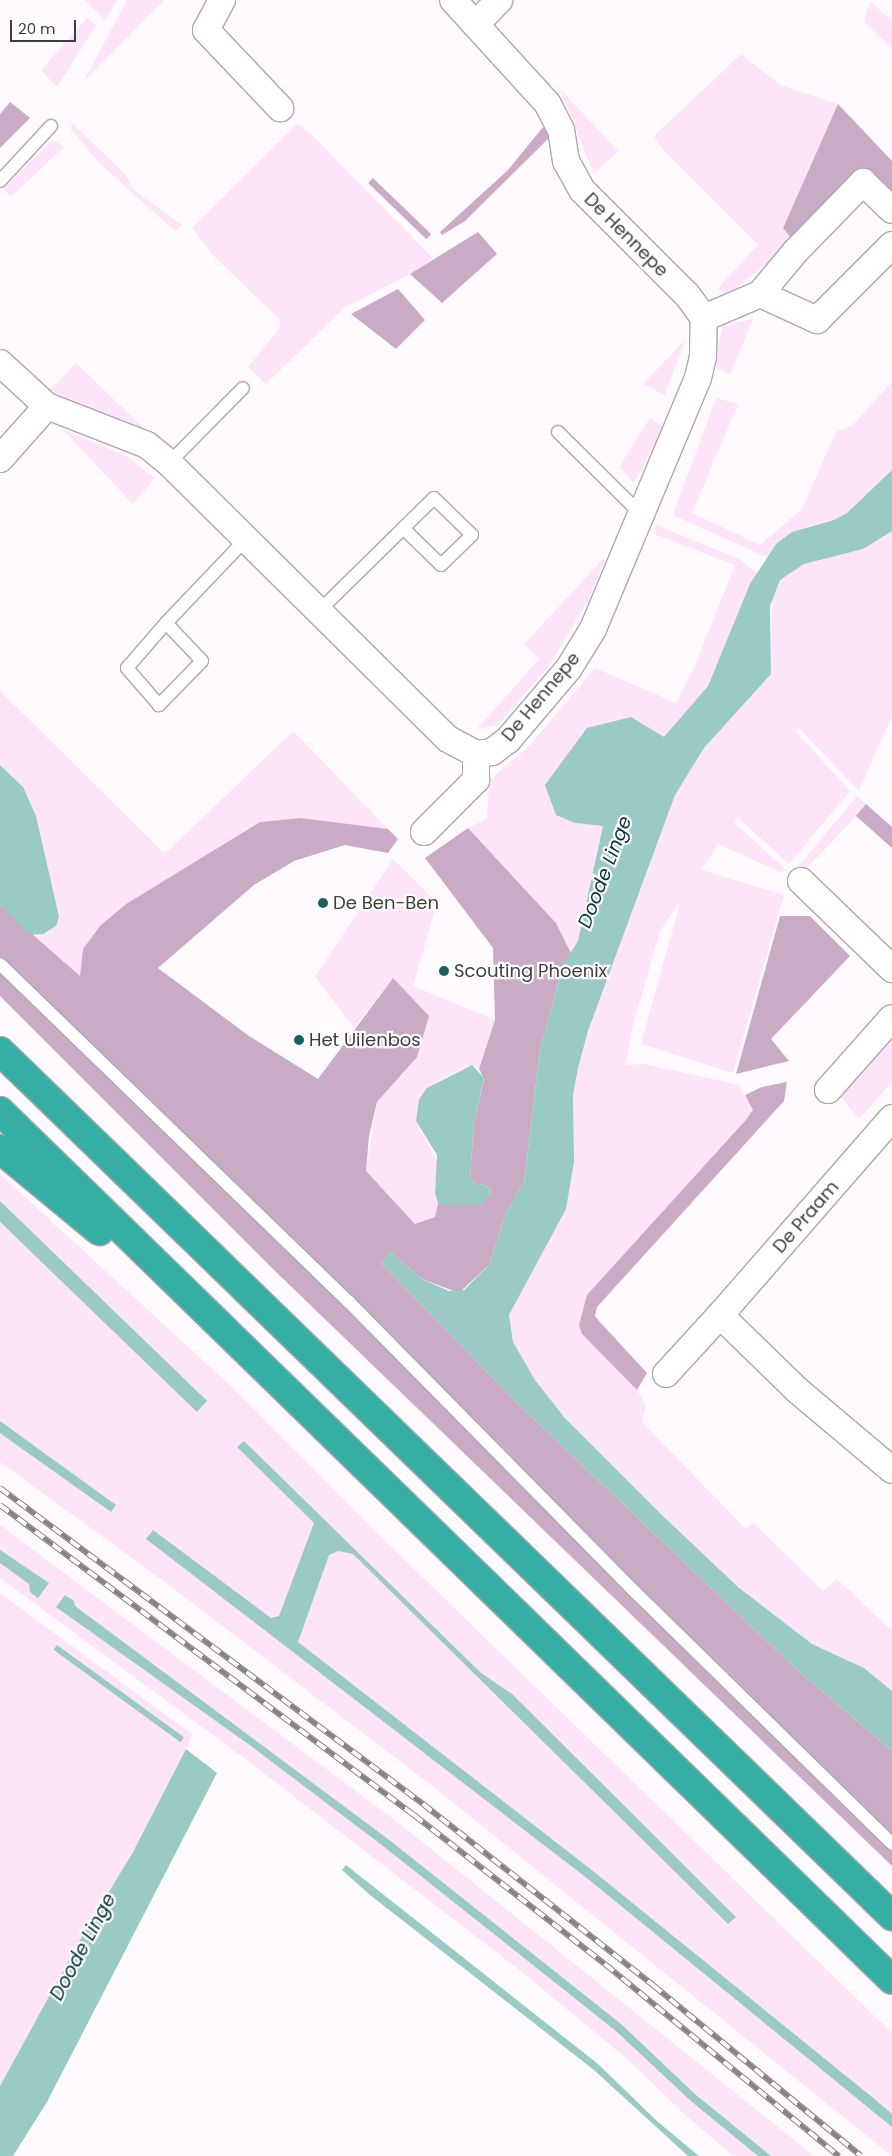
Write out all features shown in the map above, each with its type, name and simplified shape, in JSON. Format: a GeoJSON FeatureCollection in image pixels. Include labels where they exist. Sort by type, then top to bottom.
{"type":"FeatureCollection","features":[{"type":"Feature","properties":{"kind":"highway"},"geometry":{"type":"LineString","coordinates":[[0,1042],[58,1107]]}},
{"type":"Feature","properties":{"kind":"highway"},"geometry":{"type":"LineString","coordinates":[[0,1051],[892,1916]]}},
{"type":"Feature","properties":{"kind":"highway"},"geometry":{"type":"LineString","coordinates":[[0,1112],[892,1980]]}},
{"type":"Feature","properties":{"kind":"highway"},"geometry":{"type":"LineString","coordinates":[[0,1150],[240,1346]]}},
{"type":"Feature","properties":{"kind":"street"},"geometry":{"type":"LineString","coordinates":[[222,0],[206,30],[280,108]]}},
{"type":"Feature","properties":{"kind":"street","name":"De Hennepe"},"geometry":{"type":"LineString","coordinates":[[453,0],[477,23],[547,103],[561,130],[566,161],[582,190],[688,295],[704,318],[703,357],[698,378],[593,629],[569,668],[508,740],[492,752],[476,754]]}},
{"type":"Feature","properties":{"kind":"street"},"geometry":{"type":"LineString","coordinates":[[477,23],[499,0]]}},
{"type":"Feature","properties":{"kind":"street"},"geometry":{"type":"LineString","coordinates":[[704,318],[760,294],[795,252],[864,182],[892,210]]}},
{"type":"Feature","properties":{"kind":"street"},"geometry":{"type":"LineString","coordinates":[[760,294],[817,320],[892,245]]}},
{"type":"Feature","properties":{"kind":"street"},"geometry":{"type":"LineString","coordinates":[[0,363],[47,406],[146,445],[169,463],[448,739],[476,754],[476,780],[424,832]]}},
{"type":"Feature","properties":{"kind":"street"},"geometry":{"type":"LineString","coordinates":[[0,459],[47,406]]}},
{"type":"Feature","properties":{"kind":"street"},"geometry":{"type":"LineString","coordinates":[[800,882],[892,969]]}},
{"type":"Feature","properties":{"kind":"street"},"geometry":{"type":"LineString","coordinates":[[828,1090],[892,1018]]}},
{"type":"Feature","properties":{"kind":"street","name":"De Praam"},"geometry":{"type":"LineString","coordinates":[[666,1374],[892,1118]]}},
{"type":"Feature","properties":{"kind":"street"},"geometry":{"type":"LineString","coordinates":[[720,1315],[797,1390],[892,1470]]}},
{"type":"Feature","properties":{"kind":"lane"},"geometry":{"type":"LineString","coordinates":[[0,181],[51,126]]}},
{"type":"Feature","properties":{"kind":"lane"},"geometry":{"type":"LineString","coordinates":[[169,463],[243,388]]}},
{"type":"Feature","properties":{"kind":"lane"},"geometry":{"type":"LineString","coordinates":[[558,432],[642,515]]}},
{"type":"Feature","properties":{"kind":"lane"},"geometry":{"type":"LineString","coordinates":[[319,611],[403,528],[434,498],[472,534],[441,565],[403,528]]}},
{"type":"Feature","properties":{"kind":"lane"},"geometry":{"type":"LineString","coordinates":[[166,623],[202,661],[159,705],[127,668],[166,623],[246,539]]}},
{"type":"Feature","properties":{"kind":"lane"},"geometry":{"type":"LineString","coordinates":[[0,964],[349,1302],[634,1591],[892,1844]]}},
{"type":"Feature","properties":{"kind":"shaded area"},"geometry":{"type":"Polygon","coordinates":[[[85,0],[117,0],[105,21],[85,0]]]}},
{"type":"Feature","properties":{"kind":"shaded area"},"geometry":{"type":"Polygon","coordinates":[[[127,0],[164,0],[84,81],[127,0]]]}},
{"type":"Feature","properties":{"kind":"shaded area"},"geometry":{"type":"Polygon","coordinates":[[[870,1],[892,21],[892,48],[864,22],[870,1]]]}},
{"type":"Feature","properties":{"kind":"shaded area"},"geometry":{"type":"Polygon","coordinates":[[[87,18],[96,25],[57,87],[41,70],[87,18]]]}},
{"type":"Feature","properties":{"kind":"shaded area"},"geometry":{"type":"Polygon","coordinates":[[[741,54],[780,85],[838,104],[783,228],[795,243],[776,262],[772,259],[727,296],[718,288],[758,245],[662,149],[654,136],[741,54]]]}},
{"type":"Feature","properties":{"kind":"shaded area"},"geometry":{"type":"Polygon","coordinates":[[[560,89],[618,151],[594,174],[560,89]]]}},
{"type":"Feature","properties":{"kind":"shaded area"},"geometry":{"type":"Polygon","coordinates":[[[10,102],[30,118],[0,148],[0,114],[10,102]]]}},
{"type":"Feature","properties":{"kind":"shaded area"},"geometry":{"type":"Polygon","coordinates":[[[838,104],[892,161],[892,197],[877,182],[795,243],[783,228],[838,104]]]}},
{"type":"Feature","properties":{"kind":"shaded area"},"geometry":{"type":"Polygon","coordinates":[[[72,123],[125,174],[134,190],[182,225],[175,231],[99,163],[71,129],[72,123]]]}},
{"type":"Feature","properties":{"kind":"shaded area"},"geometry":{"type":"Polygon","coordinates":[[[297,124],[312,135],[433,258],[416,271],[344,308],[266,384],[248,367],[279,329],[281,321],[212,254],[192,228],[297,124]]]}},
{"type":"Feature","properties":{"kind":"shaded area"},"geometry":{"type":"Polygon","coordinates":[[[543,127],[552,135],[465,221],[442,235],[440,232],[508,170],[543,127]]]}},
{"type":"Feature","properties":{"kind":"shaded area"},"geometry":{"type":"Polygon","coordinates":[[[53,140],[64,147],[11,197],[3,189],[53,140]]]}},
{"type":"Feature","properties":{"kind":"shaded area"},"geometry":{"type":"Polygon","coordinates":[[[373,178],[431,234],[426,239],[368,183],[373,178]]]}},
{"type":"Feature","properties":{"kind":"shaded area"},"geometry":{"type":"Polygon","coordinates":[[[478,232],[497,254],[442,303],[410,274],[478,232]]]}},
{"type":"Feature","properties":{"kind":"shaded area"},"geometry":{"type":"Polygon","coordinates":[[[398,289],[425,320],[396,349],[351,314],[398,289]]]}},
{"type":"Feature","properties":{"kind":"shaded area"},"geometry":{"type":"Polygon","coordinates":[[[753,319],[730,375],[713,365],[723,325],[753,319]]]}},
{"type":"Feature","properties":{"kind":"shaded area"},"geometry":{"type":"Polygon","coordinates":[[[685,340],[665,395],[643,384],[685,340]]]}},
{"type":"Feature","properties":{"kind":"shaded area"},"geometry":{"type":"Polygon","coordinates":[[[76,363],[150,434],[49,391],[76,363]]]}},
{"type":"Feature","properties":{"kind":"shaded area"},"geometry":{"type":"Polygon","coordinates":[[[892,382],[892,470],[847,513],[834,520],[806,527],[776,544],[766,557],[673,515],[716,398],[738,404],[692,513],[760,545],[802,509],[836,432],[853,425],[892,382]]]}},
{"type":"Feature","properties":{"kind":"shaded area"},"geometry":{"type":"Polygon","coordinates":[[[650,418],[665,428],[634,483],[619,467],[650,418]]]}},
{"type":"Feature","properties":{"kind":"shaded area"},"geometry":{"type":"Polygon","coordinates":[[[62,429],[126,456],[155,478],[133,504],[62,429]]]}},
{"type":"Feature","properties":{"kind":"shaded area"},"geometry":{"type":"Polygon","coordinates":[[[656,525],[739,559],[757,573],[708,686],[664,738],[631,717],[575,823],[603,826],[578,941],[571,953],[556,923],[468,828],[487,819],[489,788],[494,776],[531,744],[595,668],[676,703],[696,663],[735,565],[654,534],[656,525]]]}},
{"type":"Feature","properties":{"kind":"shaded area"},"geometry":{"type":"Polygon","coordinates":[[[892,531],[892,716],[859,791],[798,727],[795,731],[850,791],[789,864],[737,817],[734,822],[786,870],[780,872],[718,844],[701,870],[784,895],[733,1073],[641,1044],[681,900],[660,931],[631,1033],[626,1065],[644,1064],[739,1085],[753,1110],[579,1325],[582,1334],[637,1390],[646,1405],[642,1422],[746,1529],[754,1523],[823,1591],[837,1579],[892,1631],[892,1691],[864,1668],[812,1644],[738,1587],[664,1517],[564,1417],[535,1380],[513,1342],[509,1315],[566,1209],[574,1162],[573,1095],[578,1068],[588,1031],[675,795],[704,748],[771,674],[772,594],[780,580],[804,564],[863,549],[892,531]]]}},
{"type":"Feature","properties":{"kind":"shaded area"},"geometry":{"type":"Polygon","coordinates":[[[606,556],[589,599],[549,666],[498,725],[477,729],[539,659],[524,644],[606,556]]]}},
{"type":"Feature","properties":{"kind":"shaded area"},"geometry":{"type":"Polygon","coordinates":[[[0,691],[163,852],[168,851],[293,731],[388,829],[301,818],[260,822],[126,904],[83,949],[80,977],[32,936],[43,934],[23,787],[0,765],[0,691]]]}},
{"type":"Feature","properties":{"kind":"shaded area"},"geometry":{"type":"Polygon","coordinates":[[[857,796],[866,804],[862,810],[804,871],[798,867],[857,796]]]}},
{"type":"Feature","properties":{"kind":"shaded area"},"geometry":{"type":"Polygon","coordinates":[[[866,804],[892,827],[892,848],[856,816],[866,804]]]}},
{"type":"Feature","properties":{"kind":"shaded area"},"geometry":{"type":"Polygon","coordinates":[[[301,818],[388,829],[398,839],[388,853],[345,845],[294,861],[254,885],[158,968],[249,1036],[318,1079],[393,978],[429,1016],[417,1057],[377,1102],[369,1136],[366,1171],[415,1224],[435,1217],[438,1203],[473,1205],[490,1195],[491,1189],[484,1184],[477,1185],[470,1178],[474,1123],[484,1079],[479,1069],[495,1020],[493,948],[425,858],[468,828],[556,923],[571,953],[563,965],[540,1051],[524,1182],[505,1215],[489,1265],[459,1293],[422,1279],[390,1252],[381,1263],[515,1401],[796,1669],[892,1751],[892,1866],[275,1271],[0,996],[0,906],[80,976],[83,949],[100,926],[126,904],[260,822],[301,818]]]}},
{"type":"Feature","properties":{"kind":"shaded area"},"geometry":{"type":"Polygon","coordinates":[[[393,859],[437,903],[413,986],[495,1020],[479,1069],[472,1065],[463,1068],[437,1082],[419,1099],[416,1122],[438,1163],[435,1186],[438,1203],[435,1217],[415,1224],[366,1171],[377,1102],[417,1057],[393,978],[354,1027],[315,977],[393,859]]]}},
{"type":"Feature","properties":{"kind":"shaded area"},"geometry":{"type":"Polygon","coordinates":[[[780,916],[810,916],[850,956],[771,1039],[789,1061],[736,1074],[780,916]]]}},
{"type":"Feature","properties":{"kind":"shaded area"},"geometry":{"type":"Polygon","coordinates":[[[892,1034],[892,1082],[859,1119],[839,1095],[892,1034]]]}},
{"type":"Feature","properties":{"kind":"shaded area"},"geometry":{"type":"Polygon","coordinates":[[[787,1082],[784,1101],[597,1307],[595,1316],[647,1373],[637,1390],[582,1334],[579,1325],[587,1295],[744,1122],[753,1110],[745,1095],[762,1087],[787,1082]]]}},
{"type":"Feature","properties":{"kind":"shaded area"},"geometry":{"type":"Polygon","coordinates":[[[0,1174],[234,1389],[377,1533],[892,2033],[892,2156],[431,1785],[165,1582],[0,1462],[0,1174]]]}},
{"type":"Feature","properties":{"kind":"shaded area"},"geometry":{"type":"Polygon","coordinates":[[[0,1525],[400,1824],[814,2156],[733,2156],[680,2110],[624,2056],[518,1969],[244,1758],[0,1578],[0,1525]]]}},
{"type":"Feature","properties":{"kind":"shaded area"},"geometry":{"type":"Polygon","coordinates":[[[0,1593],[193,1735],[132,1854],[86,1929],[0,2086],[0,1593]]]}},
{"type":"Feature","properties":{"kind":"water","name":"Doode Linge"},"geometry":{"type":"Polygon","coordinates":[[[892,470],[892,531],[863,549],[804,564],[780,580],[770,606],[771,674],[704,748],[675,795],[588,1031],[578,1068],[573,1095],[574,1162],[566,1209],[509,1315],[513,1342],[535,1380],[564,1417],[664,1517],[738,1587],[812,1644],[864,1668],[892,1691],[892,1751],[796,1669],[515,1401],[381,1263],[390,1252],[422,1279],[449,1291],[464,1290],[489,1265],[505,1215],[524,1182],[540,1051],[563,965],[578,941],[603,826],[575,823],[556,815],[545,785],[587,728],[631,717],[664,737],[708,686],[750,584],[776,544],[792,532],[834,520],[847,513],[892,470]]]}},
{"type":"Feature","properties":{"kind":"water"},"geometry":{"type":"Polygon","coordinates":[[[0,765],[23,787],[36,816],[59,917],[56,926],[43,934],[29,935],[0,906],[0,765]]]}},
{"type":"Feature","properties":{"kind":"water"},"geometry":{"type":"Polygon","coordinates":[[[472,1065],[484,1078],[474,1123],[470,1178],[477,1185],[484,1184],[491,1189],[490,1195],[481,1205],[443,1206],[438,1203],[435,1193],[437,1155],[416,1121],[419,1099],[427,1088],[472,1065]]]}},
{"type":"Feature","properties":{"kind":"water"},"geometry":{"type":"Polygon","coordinates":[[[0,1201],[207,1401],[197,1412],[0,1222],[0,1201]]]}},
{"type":"Feature","properties":{"kind":"water"},"geometry":{"type":"Polygon","coordinates":[[[0,1421],[116,1505],[111,1512],[0,1433],[0,1421]]]}},
{"type":"Feature","properties":{"kind":"water"},"geometry":{"type":"Polygon","coordinates":[[[244,1441],[481,1673],[512,1694],[736,1917],[728,1924],[353,1554],[338,1551],[329,1555],[298,1642],[593,1871],[872,2097],[892,2114],[892,2127],[588,1879],[146,1539],[153,1530],[271,1618],[279,1616],[314,1523],[237,1447],[244,1441]]]}},
{"type":"Feature","properties":{"kind":"water"},"geometry":{"type":"Polygon","coordinates":[[[0,1550],[49,1583],[38,1598],[30,1592],[29,1584],[0,1563],[0,1550]]]}},
{"type":"Feature","properties":{"kind":"water"},"geometry":{"type":"Polygon","coordinates":[[[65,1595],[74,1601],[75,1606],[388,1839],[621,2024],[696,2095],[771,2156],[758,2156],[692,2102],[616,2031],[383,1846],[251,1746],[56,1607],[65,1595]]]}},
{"type":"Feature","properties":{"kind":"water"},"geometry":{"type":"Polygon","coordinates":[[[57,1645],[184,1737],[180,1742],[53,1650],[57,1645]]]}},
{"type":"Feature","properties":{"kind":"water","name":"Doode Linge"},"geometry":{"type":"Polygon","coordinates":[[[186,1749],[217,1773],[47,2102],[13,2156],[0,2156],[0,2086],[86,1929],[132,1854],[186,1749]]]}},
{"type":"Feature","properties":{"kind":"water"},"geometry":{"type":"Polygon","coordinates":[[[346,1865],[598,2064],[658,2122],[699,2156],[688,2156],[594,2070],[370,1895],[342,1870],[346,1865]]]}},
{"type":"Feature","properties":{"kind":"railway"},"geometry":{"type":"LineString","coordinates":[[0,1488],[423,1804],[653,1985],[861,2156]]}},
{"type":"Feature","properties":{"kind":"railway"},"geometry":{"type":"LineString","coordinates":[[0,1505],[414,1815],[605,1964],[839,2156]]}},
{"type":"Feature","properties":{"kind":"place","name":"De Ben-Ben"},"geometry":{"type":"Point","coordinates":[323,903]}},
{"type":"Feature","properties":{"kind":"place","name":"Scouting Phoenix"},"geometry":{"type":"Point","coordinates":[444,971]}},
{"type":"Feature","properties":{"kind":"place","name":"Het Uilenbos"},"geometry":{"type":"Point","coordinates":[299,1040]}}]}
